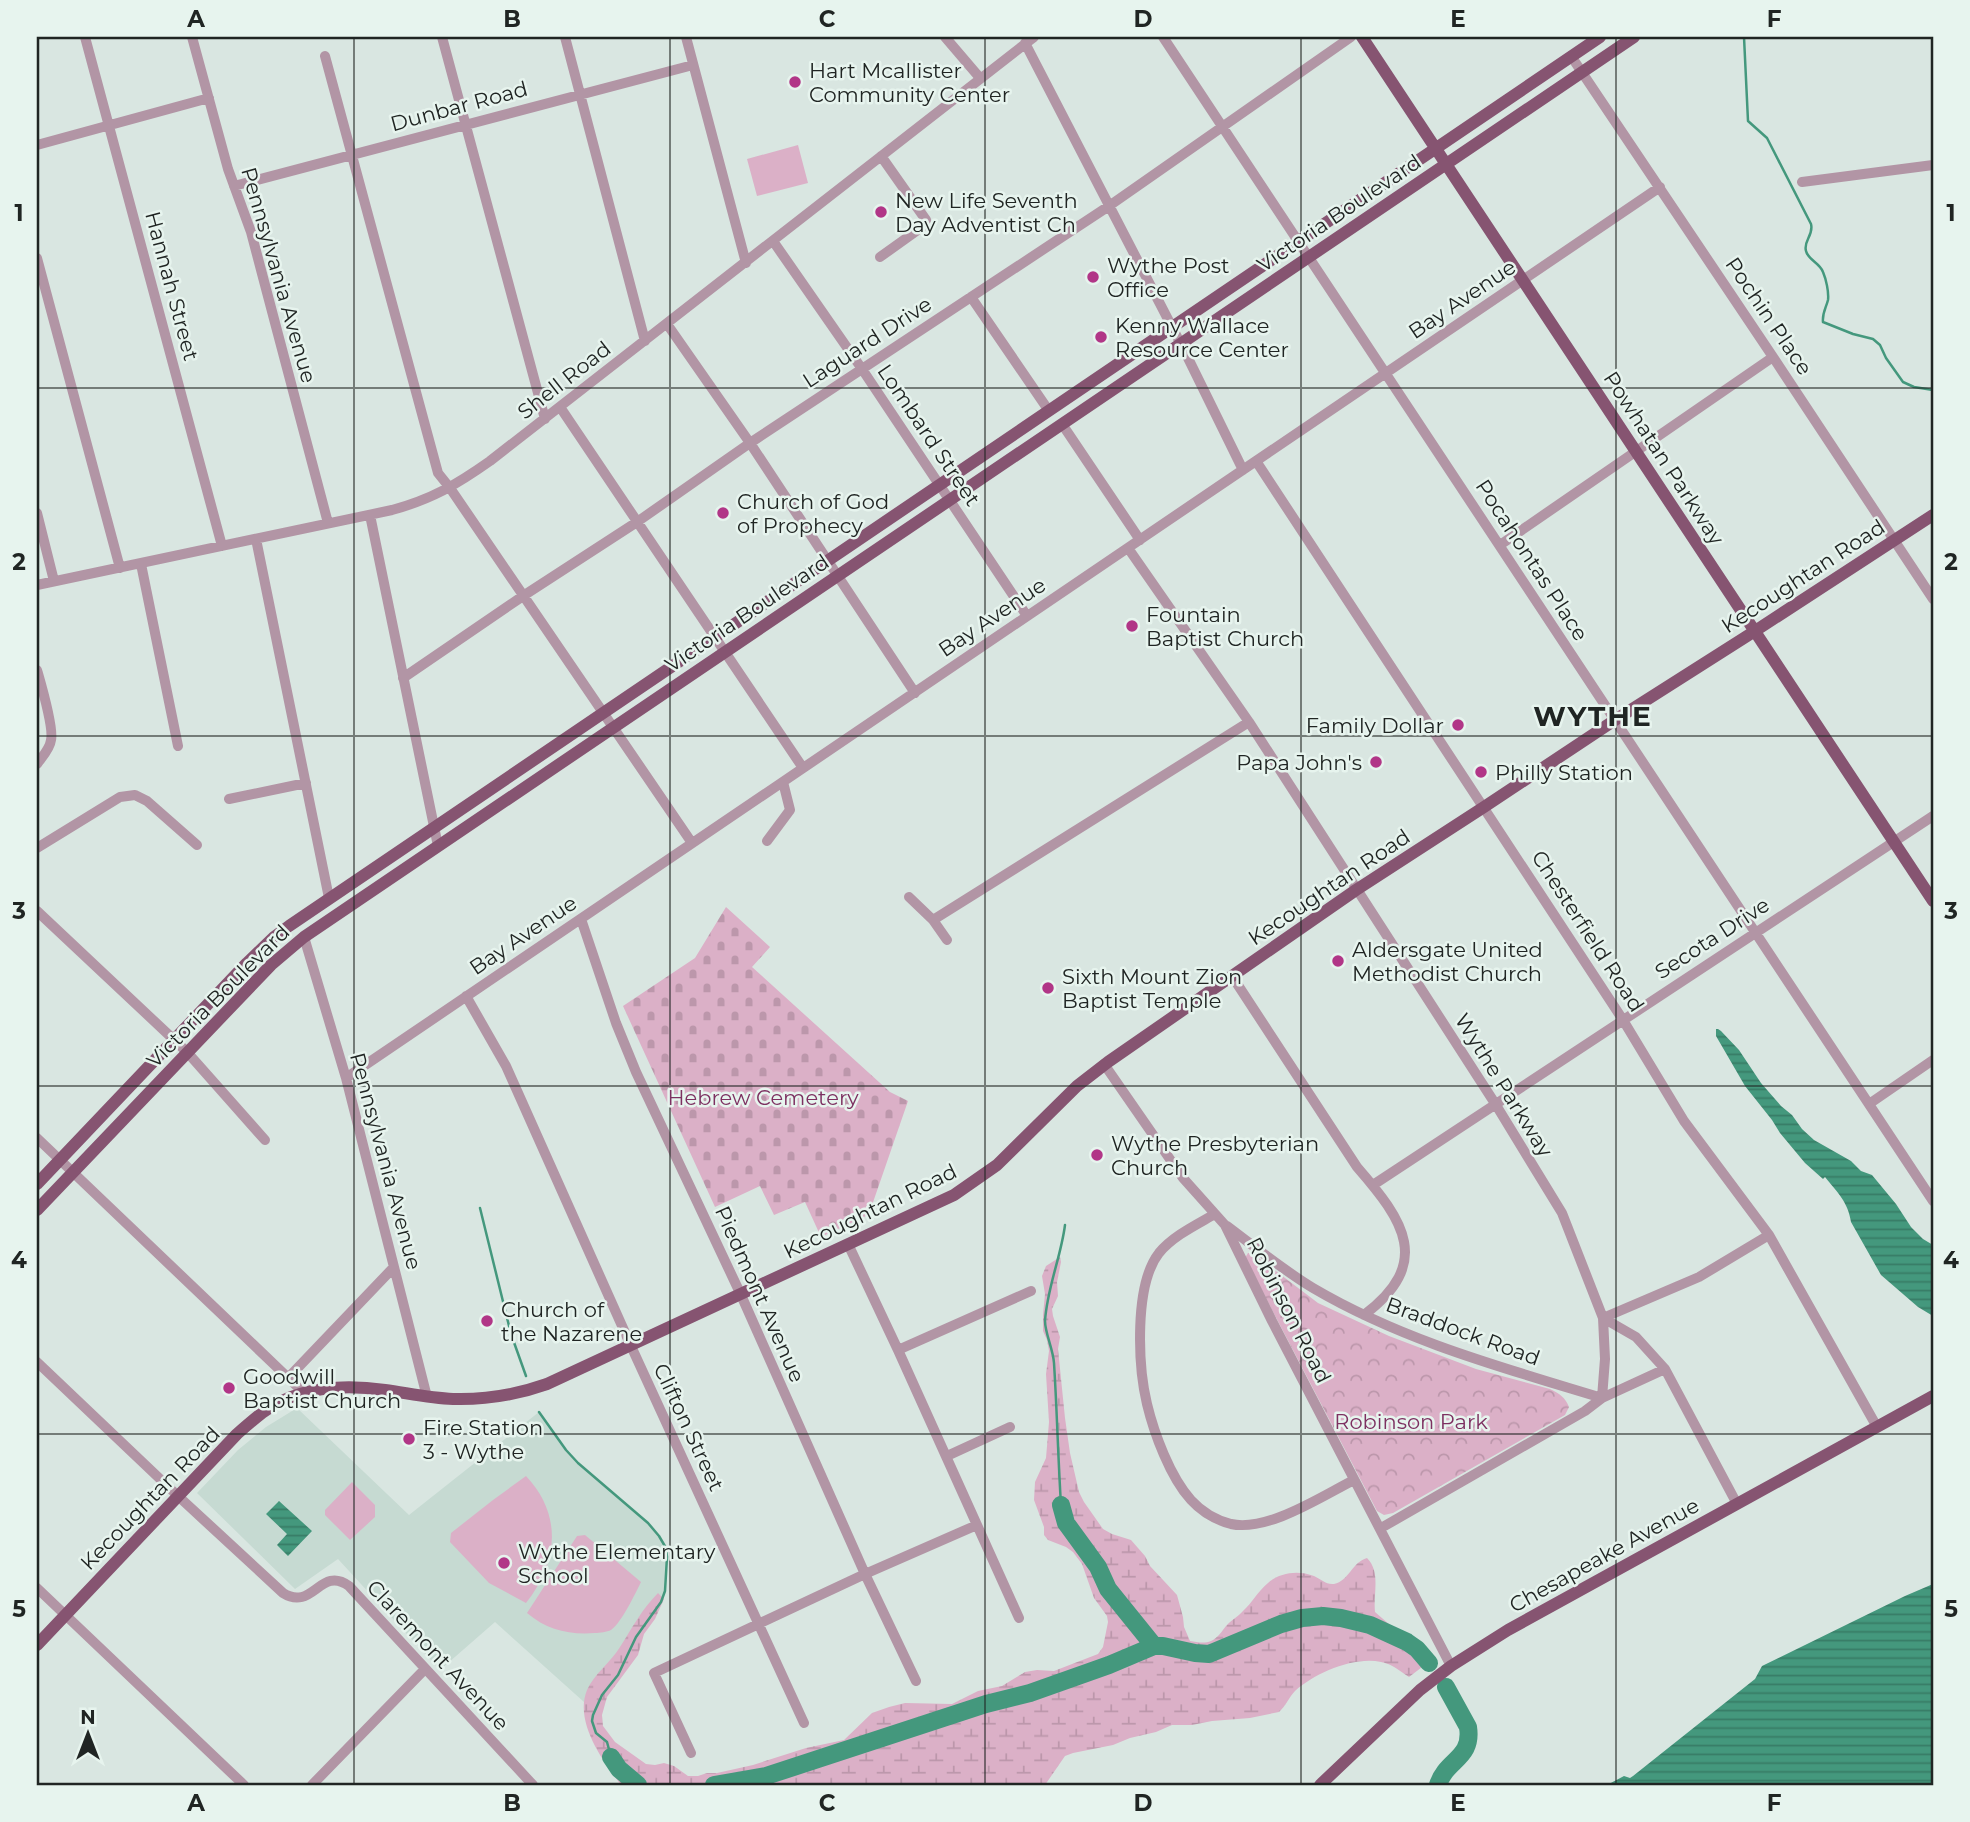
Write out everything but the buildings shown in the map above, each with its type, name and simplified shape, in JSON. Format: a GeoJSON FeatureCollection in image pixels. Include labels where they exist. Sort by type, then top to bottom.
{"type":"FeatureCollection","features":[{"type":"Feature","properties":{"kind":"main road","name":"Powhatan Parkway"},"geometry":{"type":"LineString","coordinates":[[1362,37],[1933,901]]}},
{"type":"Feature","properties":{"kind":"main road","name":"Victoria Boulevard"},"geometry":{"type":"LineString","coordinates":[[37,1184],[274,937],[1600,37]]}},
{"type":"Feature","properties":{"kind":"main road","name":"Victoria Boulevard"},"geometry":{"type":"LineString","coordinates":[[37,1210],[271,965],[303,937],[1634,37]]}},
{"type":"Feature","properties":{"kind":"main road","name":"Kecoughtan Road"},"geometry":{"type":"LineString","coordinates":[[37,1645],[237,1434],[263,1412],[304,1393],[339,1387],[474,1399],[498,1398],[524,1392],[631,1346],[954,1195],[997,1165],[1077,1086],[1104,1064],[1356,890],[1933,514]]}},
{"type":"Feature","properties":{"kind":"main road","name":"Chesapeake Avenue"},"geometry":{"type":"LineString","coordinates":[[1320,1785],[1420,1690],[1451,1666],[1508,1630],[1933,1396]]}},
{"type":"Feature","properties":{"kind":"street","name":"Hannah Street"},"geometry":{"type":"LineString","coordinates":[[85,37],[222,546]]}},
{"type":"Feature","properties":{"kind":"street","name":"Pennsylvania Avenue"},"geometry":{"type":"LineString","coordinates":[[192,37],[228,169],[251,232],[328,523]]}},
{"type":"Feature","properties":{"kind":"street"},"geometry":{"type":"LineString","coordinates":[[442,37],[545,419]]}},
{"type":"Feature","properties":{"kind":"street"},"geometry":{"type":"LineString","coordinates":[[565,37],[645,341]]}},
{"type":"Feature","properties":{"kind":"street"},"geometry":{"type":"LineString","coordinates":[[686,37],[746,263]]}},
{"type":"Feature","properties":{"kind":"street"},"geometry":{"type":"LineString","coordinates":[[946,37],[979,78]]}},
{"type":"Feature","properties":{"kind":"street","name":"Pocahontas Place"},"geometry":{"type":"LineString","coordinates":[[1163,37],[1933,1201]]}},
{"type":"Feature","properties":{"kind":"street","name":"Laguard Drive"},"geometry":{"type":"LineString","coordinates":[[403,678],[750,443],[1109,206],[1351,37]]}},
{"type":"Feature","properties":{"kind":"street"},"geometry":{"type":"LineString","coordinates":[[1030,40],[1109,206],[1243,470]]}},
{"type":"Feature","properties":{"kind":"street","name":"Shell Road"},"geometry":{"type":"LineString","coordinates":[[37,585],[370,515],[413,504],[450,488],[545,419],[1030,40]]}},
{"type":"Feature","properties":{"kind":"street"},"geometry":{"type":"LineString","coordinates":[[325,56],[438,473],[692,843]]}},
{"type":"Feature","properties":{"kind":"street","name":"Pochin Place"},"geometry":{"type":"LineString","coordinates":[[1571,56],[1933,599]]}},
{"type":"Feature","properties":{"kind":"street","name":"Dunbar Road"},"geometry":{"type":"LineString","coordinates":[[234,186],[693,65]]}},
{"type":"Feature","properties":{"kind":"street"},"geometry":{"type":"LineString","coordinates":[[37,145],[209,98]]}},
{"type":"Feature","properties":{"kind":"street"},"geometry":{"type":"LineString","coordinates":[[880,257],[922,228],[926,220],[881,156]]}},
{"type":"Feature","properties":{"kind":"street"},"geometry":{"type":"LineString","coordinates":[[1801,182],[1933,164]]}},
{"type":"Feature","properties":{"kind":"street","name":"Bay Avenue"},"geometry":{"type":"LineString","coordinates":[[346,1078],[1660,187]]}},
{"type":"Feature","properties":{"kind":"street","name":"Lombard Street"},"geometry":{"type":"LineString","coordinates":[[773,241],[1027,616]]}},
{"type":"Feature","properties":{"kind":"street"},"geometry":{"type":"LineString","coordinates":[[37,258],[120,568]]}},
{"type":"Feature","properties":{"kind":"street"},"geometry":{"type":"LineString","coordinates":[[971,297],[1049,411]]}},
{"type":"Feature","properties":{"kind":"street"},"geometry":{"type":"LineString","coordinates":[[667,324],[750,443],[915,692]]}},
{"type":"Feature","properties":{"kind":"street"},"geometry":{"type":"LineString","coordinates":[[1500,545],[1773,357]]}},
{"type":"Feature","properties":{"kind":"street"},"geometry":{"type":"LineString","coordinates":[[560,407],[803,768]]}},
{"type":"Feature","properties":{"kind":"street"},"geometry":{"type":"LineString","coordinates":[[1062,424],[1140,540]]}},
{"type":"Feature","properties":{"kind":"street","name":"Chesterfield Road"},"geometry":{"type":"LineString","coordinates":[[1256,461],[1623,1020],[1684,1121],[1769,1235],[1877,1427]]}},
{"type":"Feature","properties":{"kind":"street"},"geometry":{"type":"LineString","coordinates":[[37,513],[54,581]]}},
{"type":"Feature","properties":{"kind":"street"},"geometry":{"type":"LineString","coordinates":[[370,515],[438,846]]}},
{"type":"Feature","properties":{"kind":"street"},"geometry":{"type":"LineString","coordinates":[[256,539],[329,898]]}},
{"type":"Feature","properties":{"kind":"street","name":"Wythe Parkway"},"geometry":{"type":"LineString","coordinates":[[1128,548],[1249,722],[1496,1105],[1562,1213],[1603,1318],[1605,1359],[1602,1398]]}},
{"type":"Feature","properties":{"kind":"street"},"geometry":{"type":"LineString","coordinates":[[141,564],[178,746]]}},
{"type":"Feature","properties":{"kind":"street"},"geometry":{"type":"LineString","coordinates":[[37,670],[52,739],[37,764]]}},
{"type":"Feature","properties":{"kind":"street"},"geometry":{"type":"LineString","coordinates":[[933,920],[1249,722]]}},
{"type":"Feature","properties":{"kind":"street"},"geometry":{"type":"LineString","coordinates":[[767,841],[790,810],[782,782]]}},
{"type":"Feature","properties":{"kind":"street"},"geometry":{"type":"LineString","coordinates":[[229,799],[306,783]]}},
{"type":"Feature","properties":{"kind":"street"},"geometry":{"type":"LineString","coordinates":[[37,848],[120,797],[135,795],[147,801],[197,845]]}},
{"type":"Feature","properties":{"kind":"street","name":"Secota Drive"},"geometry":{"type":"LineString","coordinates":[[1373,1185],[1933,816]]}},
{"type":"Feature","properties":{"kind":"street"},"geometry":{"type":"LineString","coordinates":[[909,897],[933,920],[947,940]]}},
{"type":"Feature","properties":{"kind":"street"},"geometry":{"type":"LineString","coordinates":[[37,911],[187,1052],[265,1140]]}},
{"type":"Feature","properties":{"kind":"street","name":"Piedmont Avenue"},"geometry":{"type":"LineString","coordinates":[[581,919],[616,1024],[636,1072],[741,1295],[865,1574],[916,1681]]}},
{"type":"Feature","properties":{"kind":"street","name":"Pennsylvania Avenue"},"geometry":{"type":"LineString","coordinates":[[303,937],[346,1078],[427,1396]]}},
{"type":"Feature","properties":{"kind":"street"},"geometry":{"type":"LineString","coordinates":[[1232,976],[1357,1167],[1395,1217],[1403,1234],[1406,1250],[1404,1266],[1397,1282],[1381,1302],[1364,1315]]}},
{"type":"Feature","properties":{"kind":"street","name":"Clifton Street"},"geometry":{"type":"LineString","coordinates":[[466,996],[506,1066],[804,1723]]}},
{"type":"Feature","properties":{"kind":"street"},"geometry":{"type":"LineString","coordinates":[[1869,1104],[1933,1060]]}},
{"type":"Feature","properties":{"kind":"street","name":"Robinson Road"},"geometry":{"type":"LineString","coordinates":[[1104,1064],[1183,1178],[1225,1225],[1451,1666]]}},
{"type":"Feature","properties":{"kind":"street"},"geometry":{"type":"LineString","coordinates":[[37,1138],[304,1393]]}},
{"type":"Feature","properties":{"kind":"street"},"geometry":{"type":"LineString","coordinates":[[1215,1214],[1180,1235],[1158,1254],[1146,1280],[1142,1306],[1140,1335],[1147,1403],[1161,1446],[1176,1479],[1191,1500],[1211,1516],[1233,1524],[1254,1524],[1279,1518],[1354,1480]]}},
{"type":"Feature","properties":{"kind":"street","name":"Braddock Road"},"geometry":{"type":"LineString","coordinates":[[1225,1225],[1312,1288],[1364,1315],[1468,1357],[1602,1398]]}},
{"type":"Feature","properties":{"kind":"street"},"geometry":{"type":"LineString","coordinates":[[1603,1318],[1699,1277],[1769,1235]]}},
{"type":"Feature","properties":{"kind":"street"},"geometry":{"type":"LineString","coordinates":[[848,1244],[1020,1618]]}},
{"type":"Feature","properties":{"kind":"street"},"geometry":{"type":"LineString","coordinates":[[288,1378],[394,1267]]}},
{"type":"Feature","properties":{"kind":"street"},"geometry":{"type":"LineString","coordinates":[[898,1350],[1031,1291]]}},
{"type":"Feature","properties":{"kind":"street"},"geometry":{"type":"LineString","coordinates":[[1603,1318],[1636,1337],[1665,1369],[1737,1504]]}},
{"type":"Feature","properties":{"kind":"street","name":"Claremont Avenue"},"geometry":{"type":"LineString","coordinates":[[37,1362],[178,1496],[289,1596],[304,1597],[329,1580],[345,1583],[533,1785]]}},
{"type":"Feature","properties":{"kind":"street"},"geometry":{"type":"LineString","coordinates":[[1381,1528],[1585,1411],[1602,1398],[1665,1369]]}},
{"type":"Feature","properties":{"kind":"street"},"geometry":{"type":"LineString","coordinates":[[947,1456],[1010,1427]]}},
{"type":"Feature","properties":{"kind":"street"},"geometry":{"type":"LineString","coordinates":[[691,1753],[654,1673],[865,1574],[977,1525]]}},
{"type":"Feature","properties":{"kind":"street"},"geometry":{"type":"LineString","coordinates":[[37,1588],[244,1785]]}},
{"type":"Feature","properties":{"kind":"street"},"geometry":{"type":"LineString","coordinates":[[312,1785],[425,1669]]}},
{"type":"Feature","properties":{"kind":"shaded area"},"geometry":{"type":"Polygon","coordinates":[[[1716,1029],[1739,1050],[1761,1083],[1802,1129],[1814,1140],[1851,1161],[1861,1171],[1872,1175],[1911,1227],[1933,1245],[1933,1316],[1918,1307],[1881,1275],[1851,1222],[1842,1198],[1825,1177],[1823,1179],[1805,1163],[1780,1133],[1745,1086],[1716,1036],[1716,1029]]]}},
{"type":"Feature","properties":{"kind":"shaded area","name":"Wythe Elementary School"},"geometry":{"type":"Polygon","coordinates":[[[297,1408],[409,1515],[539,1412],[578,1463],[648,1523],[666,1548],[665,1591],[661,1602],[594,1711],[495,1622],[440,1670],[338,1559],[295,1589],[197,1493],[238,1450],[266,1427],[297,1408]]]}},
{"type":"Feature","properties":{"kind":"shaded area"},"geometry":{"type":"Polygon","coordinates":[[[279,1501],[312,1531],[288,1556],[277,1545],[287,1534],[266,1514],[279,1501]]]}},
{"type":"Feature","properties":{"kind":"shaded area"},"geometry":{"type":"Polygon","coordinates":[[[1933,1584],[1933,1785],[1607,1785],[1624,1776],[1633,1776],[1755,1679],[1762,1666],[1933,1584]]]}},
{"type":"Feature","properties":{"kind":"green space"},"geometry":{"type":"Polygon","coordinates":[[[798,145],[808,183],[757,196],[747,159],[798,145]]]}},
{"type":"Feature","properties":{"kind":"green space","name":"Hebrew Cemetery"},"geometry":{"type":"Polygon","coordinates":[[[726,907],[770,947],[752,967],[890,1092],[908,1101],[870,1211],[866,1216],[821,1237],[805,1202],[774,1215],[760,1186],[715,1207],[623,1006],[695,958],[726,907]]]}},
{"type":"Feature","properties":{"kind":"green space","name":"Robinson Park"},"geometry":{"type":"Polygon","coordinates":[[[1248,1253],[1252,1253],[1318,1303],[1389,1336],[1476,1369],[1550,1389],[1562,1396],[1569,1407],[1565,1415],[1393,1513],[1384,1515],[1377,1511],[1245,1258],[1248,1253]]]}},
{"type":"Feature","properties":{"kind":"green space"},"geometry":{"type":"Polygon","coordinates":[[[1060,1257],[1058,1296],[1052,1309],[1060,1337],[1058,1349],[1065,1418],[1079,1492],[1103,1529],[1131,1540],[1150,1566],[1177,1595],[1190,1641],[1206,1642],[1216,1638],[1264,1586],[1278,1576],[1302,1573],[1334,1584],[1367,1558],[1375,1576],[1375,1612],[1390,1625],[1422,1642],[1434,1658],[1409,1677],[1381,1662],[1359,1661],[1347,1664],[1324,1672],[1303,1684],[1279,1712],[1250,1718],[1172,1725],[1113,1745],[1073,1753],[1065,1756],[1045,1785],[621,1785],[592,1740],[584,1715],[584,1702],[590,1684],[658,1593],[664,1599],[655,1619],[644,1634],[638,1655],[607,1697],[602,1715],[603,1726],[615,1742],[646,1764],[664,1763],[674,1766],[688,1776],[753,1765],[806,1748],[844,1740],[872,1713],[889,1707],[905,1703],[952,1704],[978,1691],[1002,1686],[1025,1672],[1054,1671],[1098,1654],[1103,1647],[1107,1616],[1094,1598],[1082,1564],[1073,1552],[1048,1540],[1044,1535],[1044,1527],[1034,1500],[1035,1482],[1046,1458],[1049,1422],[1046,1374],[1049,1351],[1043,1331],[1045,1294],[1042,1276],[1046,1266],[1060,1257]]]}},
{"type":"Feature","properties":{"kind":"green space"},"geometry":{"type":"Polygon","coordinates":[[[526,1476],[546,1507],[552,1539],[545,1572],[526,1603],[489,1583],[450,1542],[451,1533],[526,1476]]]}},
{"type":"Feature","properties":{"kind":"green space"},"geometry":{"type":"Polygon","coordinates":[[[352,1482],[375,1505],[375,1517],[350,1540],[325,1515],[325,1510],[352,1482]]]}},
{"type":"Feature","properties":{"kind":"green space"},"geometry":{"type":"Polygon","coordinates":[[[585,1535],[641,1582],[619,1621],[611,1630],[605,1632],[576,1633],[559,1630],[542,1624],[527,1613],[577,1536],[585,1535]]]}},
{"type":"Feature","properties":{"kind":"waterway"},"geometry":{"type":"LineString","coordinates":[[1744,37],[1748,121],[1767,138],[1811,224],[1806,251],[1821,269],[1828,289],[1823,322],[1873,339],[1880,345],[1903,382],[1933,390]]}},
{"type":"Feature","properties":{"kind":"waterway"},"geometry":{"type":"LineString","coordinates":[[480,1208],[511,1334],[526,1376]]}},
{"type":"Feature","properties":{"kind":"waterway"},"geometry":{"type":"LineString","coordinates":[[1061,1505],[1054,1363],[1045,1321],[1065,1225]]}},
{"type":"Feature","properties":{"kind":"waterway"},"geometry":{"type":"LineString","coordinates":[[539,1412],[578,1463],[648,1523],[666,1548],[665,1591],[661,1602],[636,1637],[618,1675],[602,1695],[593,1715],[596,1733],[607,1742],[611,1757]]}},
{"type":"Feature","properties":{"kind":"waterway"},"geometry":{"type":"LineString","coordinates":[[1061,1505],[1066,1523],[1098,1567],[1108,1589],[1154,1646]]}},
{"type":"Feature","properties":{"kind":"waterway"},"geometry":{"type":"LineString","coordinates":[[714,1785],[766,1776],[986,1704],[1030,1693],[1154,1646],[1209,1654],[1302,1618],[1323,1616],[1370,1625],[1407,1642],[1429,1663]]}},
{"type":"Feature","properties":{"kind":"waterway"},"geometry":{"type":"LineString","coordinates":[[1438,1785],[1447,1769],[1463,1753],[1468,1738],[1468,1727],[1446,1687]]}},
{"type":"Feature","properties":{"kind":"waterway"},"geometry":{"type":"LineString","coordinates":[[611,1757],[619,1769],[638,1785]]}},
{"type":"Feature","properties":{"kind":"place","name":"Hart Mcallister Community Center"},"geometry":{"type":"Point","coordinates":[795,82]}},
{"type":"Feature","properties":{"kind":"place","name":"New Life Seventh Day Adventist Ch"},"geometry":{"type":"Point","coordinates":[881,212]}},
{"type":"Feature","properties":{"kind":"place","name":"Wythe Post Office"},"geometry":{"type":"Point","coordinates":[1093,277]}},
{"type":"Feature","properties":{"kind":"place","name":"Kenny Wallace Resource Center"},"geometry":{"type":"Point","coordinates":[1101,337]}},
{"type":"Feature","properties":{"kind":"place","name":"Church of God of Prophecy"},"geometry":{"type":"Point","coordinates":[723,513]}},
{"type":"Feature","properties":{"kind":"place","name":"Fountain Baptist Church"},"geometry":{"type":"Point","coordinates":[1132,626]}},
{"type":"Feature","properties":{"kind":"place","name":"Family Dollar"},"geometry":{"type":"Point","coordinates":[1458,725]}},
{"type":"Feature","properties":{"kind":"place","name":"Papa John's"},"geometry":{"type":"Point","coordinates":[1376,762]}},
{"type":"Feature","properties":{"kind":"place","name":"Philly Station"},"geometry":{"type":"Point","coordinates":[1481,772]}},
{"type":"Feature","properties":{"kind":"place","name":"Aldersgate United Methodist Church"},"geometry":{"type":"Point","coordinates":[1338,961]}},
{"type":"Feature","properties":{"kind":"place","name":"Sixth Mount Zion Baptist Temple"},"geometry":{"type":"Point","coordinates":[1048,988]}},
{"type":"Feature","properties":{"kind":"place","name":"Wythe Presbyterian Church"},"geometry":{"type":"Point","coordinates":[1097,1155]}},
{"type":"Feature","properties":{"kind":"place","name":"Church of the Nazarene"},"geometry":{"type":"Point","coordinates":[487,1321]}},
{"type":"Feature","properties":{"kind":"place","name":"Goodwill Baptist Church"},"geometry":{"type":"Point","coordinates":[229,1388]}},
{"type":"Feature","properties":{"kind":"place","name":"Fire Station 3 - Wythe"},"geometry":{"type":"Point","coordinates":[409,1439]}},
{"type":"Feature","properties":{"kind":"place","name":"Wythe Elementary School"},"geometry":{"type":"Point","coordinates":[504,1563]}},
{"type":"Feature","properties":{"kind":"district","name":"WYTHE"},"geometry":{"type":"Point","coordinates":[1593,716]}}]}
